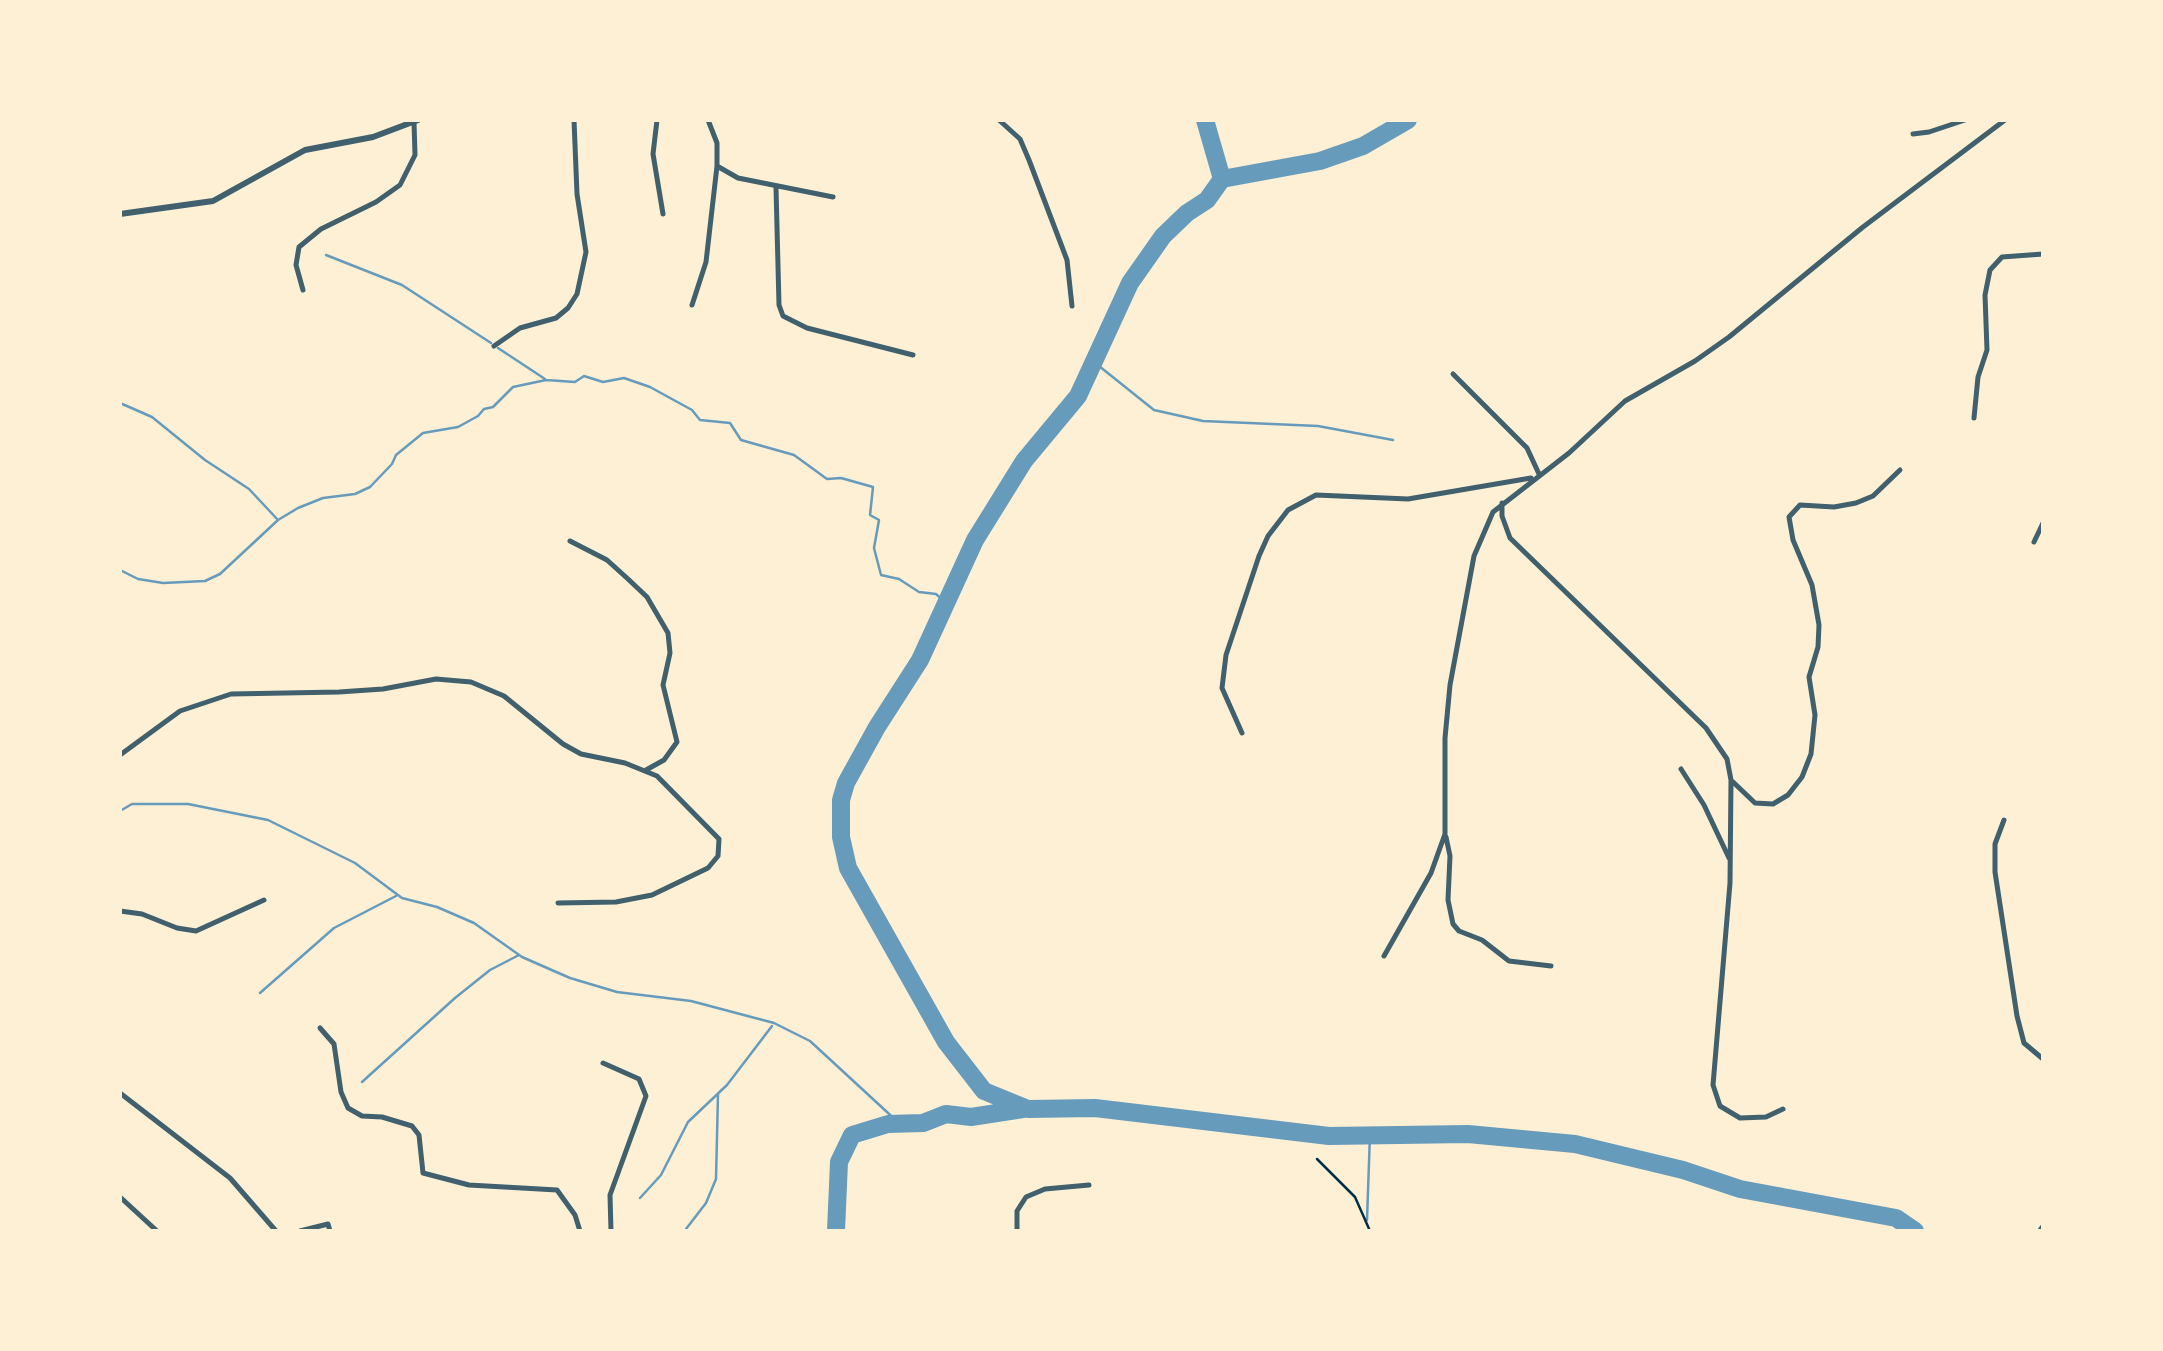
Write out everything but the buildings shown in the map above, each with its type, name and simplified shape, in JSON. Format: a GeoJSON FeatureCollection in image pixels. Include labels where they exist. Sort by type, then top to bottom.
{"type":"FeatureCollection","features":[{"type":"Feature","properties":{"kind":"street"},"geometry":{"type":"LineString","coordinates":[[494,346],[520,328],[556,318],[577,294],[586,252],[574,120]]}},
{"type":"Feature","properties":{"kind":"street"},"geometry":{"type":"LineString","coordinates":[[657,120],[653,154],[663,214]]}},
{"type":"Feature","properties":{"kind":"street"},"geometry":{"type":"LineString","coordinates":[[692,305],[706,262],[716,166],[717,143],[708,120]]}},
{"type":"Feature","properties":{"kind":"street"},"geometry":{"type":"LineString","coordinates":[[998,120],[1020,139],[1067,260],[1072,306]]}},
{"type":"Feature","properties":{"kind":"street"},"geometry":{"type":"LineString","coordinates":[[1913,134],[1965,120]]}},
{"type":"Feature","properties":{"kind":"street"},"geometry":{"type":"LineString","coordinates":[[1551,966],[1501,957],[1482,940],[1460,932],[1453,924],[1448,900],[1445,738],[1459,628],[1474,556],[1493,512],[1568,453],[1625,401],[1709,351],[1863,227],[2005,120]]}},
{"type":"Feature","properties":{"kind":"street"},"geometry":{"type":"LineString","coordinates":[[120,214],[213,200],[306,150],[358,141],[416,121],[414,155],[400,185],[376,202],[321,229],[298,247],[296,264],[303,290]]}},
{"type":"Feature","properties":{"kind":"street"},"geometry":{"type":"LineString","coordinates":[[716,166],[738,178],[833,197]]}},
{"type":"Feature","properties":{"kind":"street"},"geometry":{"type":"LineString","coordinates":[[776,188],[778,296],[783,316],[807,328],[913,356]]}},
{"type":"Feature","properties":{"kind":"street"},"geometry":{"type":"LineString","coordinates":[[1974,418],[1978,378],[1987,350],[1984,294],[1990,270],[2002,257],[2043,254]]}},
{"type":"Feature","properties":{"kind":"street"},"geometry":{"type":"LineString","coordinates":[[1453,374],[1527,448],[1537,476]]}},
{"type":"Feature","properties":{"kind":"street"},"geometry":{"type":"LineString","coordinates":[[1732,780],[1755,803],[1773,804],[1795,786],[1811,754],[1815,714],[1809,676],[1820,625],[1812,585],[1793,540],[1789,517],[1800,506],[1856,503],[1872,496],[1900,470]]}},
{"type":"Feature","properties":{"kind":"street"},"geometry":{"type":"LineString","coordinates":[[1242,733],[1222,688],[1226,655],[1259,556],[1268,536],[1288,510],[1316,495],[1408,498],[1537,476]]}},
{"type":"Feature","properties":{"kind":"street"},"geometry":{"type":"LineString","coordinates":[[1502,504],[1510,538],[1716,738],[1730,766],[1730,861],[1712,1085],[1715,1098],[1729,1113],[1751,1120],[1784,1108]]}},
{"type":"Feature","properties":{"kind":"street"},"geometry":{"type":"LineString","coordinates":[[2034,542],[2043,523]]}},
{"type":"Feature","properties":{"kind":"street"},"geometry":{"type":"LineString","coordinates":[[570,540],[607,560],[628,578],[647,597],[668,633],[670,653],[662,685],[677,742],[664,760],[646,770]]}},
{"type":"Feature","properties":{"kind":"street"},"geometry":{"type":"LineString","coordinates":[[120,754],[180,711],[230,694],[354,691],[447,678],[472,682],[504,696],[581,754],[646,770],[671,787],[713,830],[720,844],[715,862],[674,886],[616,902],[558,904]]}},
{"type":"Feature","properties":{"kind":"street"},"geometry":{"type":"LineString","coordinates":[[1681,769],[1704,804],[1730,861]]}},
{"type":"Feature","properties":{"kind":"street"},"geometry":{"type":"LineString","coordinates":[[2004,820],[1994,858],[2017,1016],[2024,1043],[2043,1058]]}},
{"type":"Feature","properties":{"kind":"street"},"geometry":{"type":"LineString","coordinates":[[1384,956],[1431,873],[1445,834]]}},
{"type":"Feature","properties":{"kind":"street"},"geometry":{"type":"LineString","coordinates":[[120,912],[142,914],[196,931],[264,900]]}},
{"type":"Feature","properties":{"kind":"street"},"geometry":{"type":"LineString","coordinates":[[320,1028],[334,1044],[341,1092],[348,1108],[362,1116],[412,1126],[420,1144],[422,1173],[469,1185],[557,1190],[575,1214],[580,1231]]}},
{"type":"Feature","properties":{"kind":"street"},"geometry":{"type":"LineString","coordinates":[[603,1063],[638,1080],[646,1096],[610,1195],[611,1231]]}},
{"type":"Feature","properties":{"kind":"street"},"geometry":{"type":"LineString","coordinates":[[120,1093],[230,1178],[276,1231]]}},
{"type":"Feature","properties":{"kind":"street"},"geometry":{"type":"LineString","coordinates":[[1017,1231],[1017,1211],[1026,1197],[1045,1190],[1090,1185]]}},
{"type":"Feature","properties":{"kind":"street"},"geometry":{"type":"LineString","coordinates":[[120,1197],[157,1231]]}},
{"type":"Feature","properties":{"kind":"street"},"geometry":{"type":"LineString","coordinates":[[300,1231],[328,1224],[330,1231]]}},
{"type":"Feature","properties":{"kind":"path"},"geometry":{"type":"LineString","coordinates":[[1317,1159],[1354,1197],[1370,1231]]}},
{"type":"Feature","properties":{"kind":"waterway"},"geometry":{"type":"LineString","coordinates":[[1205,120],[1222,179],[1207,200],[1163,236],[1130,283],[1078,396],[1024,461],[975,540],[920,660],[877,727],[846,783],[841,800],[841,837],[848,868],[946,1042],[984,1091],[1028,1109],[1095,1108],[1329,1136],[1468,1134],[1575,1144],[1683,1170],[1740,1189],[1896,1218],[1915,1231]]}},
{"type":"Feature","properties":{"kind":"waterway"},"geometry":{"type":"LineString","coordinates":[[1222,179],[1320,161],[1363,146],[1408,120]]}},
{"type":"Feature","properties":{"kind":"waterway"},"geometry":{"type":"LineString","coordinates":[[326,255],[402,285],[491,343]]}},
{"type":"Feature","properties":{"kind":"waterway"},"geometry":{"type":"LineString","coordinates":[[498,348],[545,379]]}},
{"type":"Feature","properties":{"kind":"waterway"},"geometry":{"type":"LineString","coordinates":[[1094,362],[1154,410],[1203,421],[1318,426],[1393,440]]}},
{"type":"Feature","properties":{"kind":"waterway"},"geometry":{"type":"LineString","coordinates":[[120,570],[138,579],[163,583],[205,581],[220,574],[278,520],[298,508],[370,487],[396,455],[423,433],[458,427],[493,407],[513,387],[546,380],[575,382],[584,376],[603,382],[624,378],[650,387],[692,410],[700,420],[730,423],[741,440],[794,455],[827,479],[841,478],[873,487],[870,515],[879,520],[874,548],[881,575],[899,579],[919,592],[936,594],[946,603]]}},
{"type":"Feature","properties":{"kind":"waterway"},"geometry":{"type":"LineString","coordinates":[[120,403],[152,417],[249,489],[278,520]]}},
{"type":"Feature","properties":{"kind":"waterway"},"geometry":{"type":"LineString","coordinates":[[120,811],[132,804],[188,804],[268,820],[355,863],[402,898],[474,923],[522,957],[570,978],[617,992],[691,1001],[774,1023],[810,1041],[900,1124]]}},
{"type":"Feature","properties":{"kind":"waterway"},"geometry":{"type":"LineString","coordinates":[[260,993],[334,928],[396,896]]}},
{"type":"Feature","properties":{"kind":"waterway"},"geometry":{"type":"LineString","coordinates":[[362,1082],[455,998],[490,970],[519,955]]}},
{"type":"Feature","properties":{"kind":"waterway"},"geometry":{"type":"LineString","coordinates":[[640,1198],[661,1175],[688,1122],[727,1085],[772,1026]]}},
{"type":"Feature","properties":{"kind":"waterway"},"geometry":{"type":"LineString","coordinates":[[686,1229],[706,1203],[716,1179],[718,1094]]}},
{"type":"Feature","properties":{"kind":"waterway"},"geometry":{"type":"LineString","coordinates":[[836,1231],[839,1162],[852,1135],[888,1124],[923,1123],[946,1114],[971,1117],[1023,1109]]}},
{"type":"Feature","properties":{"kind":"waterway"},"geometry":{"type":"LineString","coordinates":[[1367,1220],[1370,1134]]}}]}
